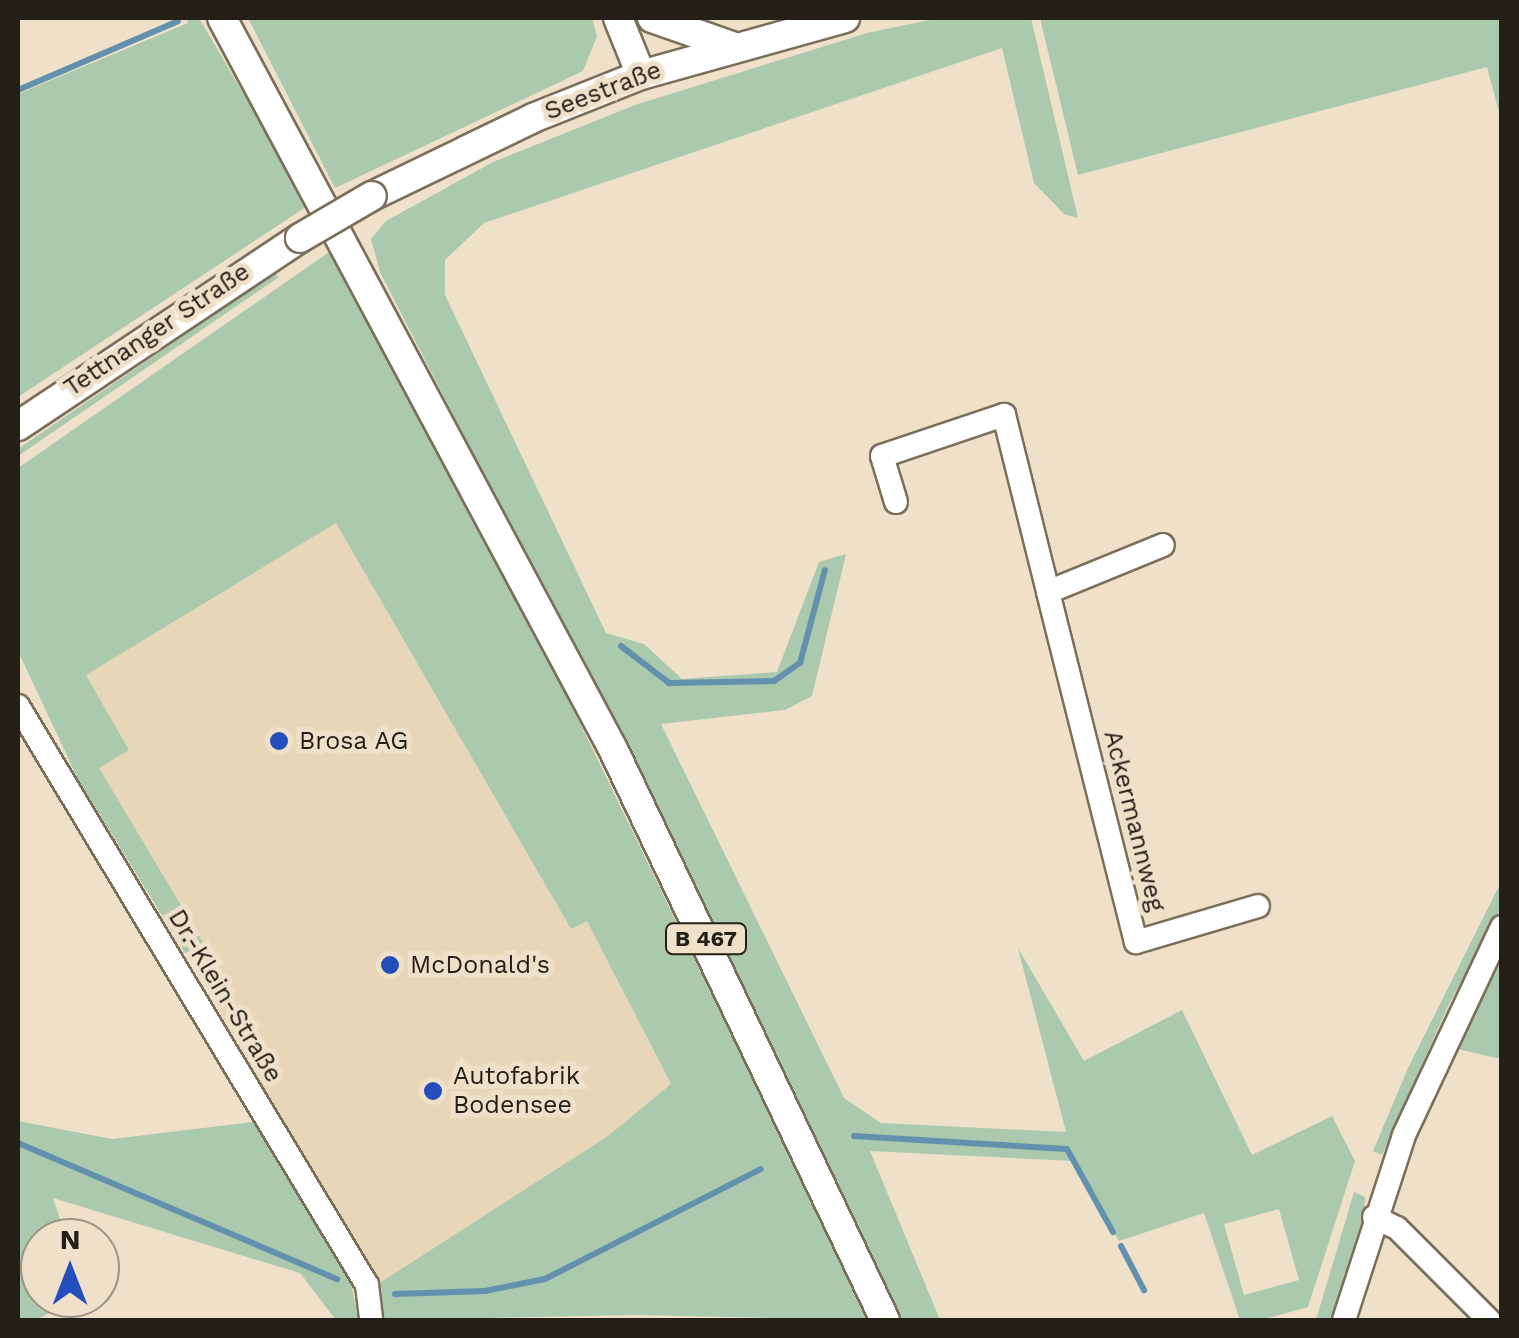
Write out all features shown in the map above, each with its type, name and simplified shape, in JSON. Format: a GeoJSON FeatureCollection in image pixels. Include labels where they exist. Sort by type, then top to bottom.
{"type":"FeatureCollection","features":[{"type":"Feature","properties":{"kind":"main road","name":"B 467"},"geometry":{"type":"LineString","coordinates":[[222,18],[595,715],[885,1320]]}},
{"type":"Feature","properties":{"kind":"main road"},"geometry":{"type":"LineString","coordinates":[[618,18],[640,75]]}},
{"type":"Feature","properties":{"kind":"main road"},"geometry":{"type":"LineString","coordinates":[[652,18],[732,46]]}},
{"type":"Feature","properties":{"kind":"main road","name":"Seestraße"},"geometry":{"type":"LineString","coordinates":[[300,238],[372,196],[532,118],[640,75],[732,46],[845,18]]}},
{"type":"Feature","properties":{"kind":"main road","name":"Tettnanger Straße"},"geometry":{"type":"LineString","coordinates":[[18,426],[300,238]]}},
{"type":"Feature","properties":{"kind":"street","name":"Ackermannweg"},"geometry":{"type":"LineString","coordinates":[[896,502],[882,456],[1004,415],[1136,942],[1258,906]]}},
{"type":"Feature","properties":{"kind":"street"},"geometry":{"type":"LineString","coordinates":[[1048,592],[1163,545]]}},
{"type":"Feature","properties":{"kind":"street","name":"Dr.-Klein-Straße"},"geometry":{"type":"LineString","coordinates":[[18,706],[367,1285],[371,1320]]}},
{"type":"Feature","properties":{"kind":"street"},"geometry":{"type":"LineString","coordinates":[[1344,1320],[1374,1218],[1441,1046],[1502,927]]}},
{"type":"Feature","properties":{"kind":"street"},"geometry":{"type":"LineString","coordinates":[[1374,1218],[1397,1228],[1489,1320]]}},
{"type":"Feature","properties":{"kind":"shaded area"},"geometry":{"type":"Polygon","coordinates":[[[336,523],[570,928],[587,920],[671,1085],[608,1136],[378,1284],[196,971],[205,971],[98,767],[85,675],[336,523]]]}},
{"type":"Feature","properties":{"kind":"green space"},"geometry":{"type":"Polygon","coordinates":[[[186,18],[199,18],[309,205],[18,397],[18,94],[188,23],[186,18]]]}},
{"type":"Feature","properties":{"kind":"green space"},"geometry":{"type":"Polygon","coordinates":[[[248,18],[592,18],[597,36],[583,71],[335,188],[248,18]]]}},
{"type":"Feature","properties":{"kind":"green space"},"geometry":{"type":"Polygon","coordinates":[[[939,18],[1031,18],[1078,218],[1064,214],[1034,183],[1002,48],[484,223],[445,260],[445,295],[606,633],[644,644],[682,679],[777,672],[819,562],[846,554],[812,696],[785,710],[661,724],[844,1098],[881,1123],[1066,1132],[1018,948],[1084,1061],[1182,1010],[1252,1155],[1332,1116],[1355,1161],[1308,1307],[1261,1320],[1240,1320],[1204,1213],[1119,1241],[1074,1161],[870,1151],[940,1320],[900,1320],[727,950],[380,272],[371,239],[386,221],[493,162],[635,105],[867,33],[939,18]],[[1279,1209],[1224,1224],[1244,1295],[1299,1280],[1279,1209]]]}},
{"type":"Feature","properties":{"kind":"green space"},"geometry":{"type":"Polygon","coordinates":[[[1040,18],[1501,18],[1501,120],[1487,67],[1078,175],[1040,18]]]}},
{"type":"Feature","properties":{"kind":"green space"},"geometry":{"type":"Polygon","coordinates":[[[332,250],[504,567],[870,1320],[636,1315],[382,1320],[378,1284],[608,1136],[671,1084],[587,921],[571,929],[336,523],[86,675],[129,750],[99,768],[216,964],[196,971],[78,779],[18,651],[18,468],[332,250]]]}},
{"type":"Feature","properties":{"kind":"green space"},"geometry":{"type":"Polygon","coordinates":[[[275,273],[279,277],[18,456],[18,449],[275,273]]]}},
{"type":"Feature","properties":{"kind":"green space"},"geometry":{"type":"Polygon","coordinates":[[[1501,882],[1501,908],[1448,1006],[1382,1155],[1373,1151],[1408,1068],[1501,882]]]}},
{"type":"Feature","properties":{"kind":"green space"},"geometry":{"type":"Polygon","coordinates":[[[1501,951],[1501,1059],[1453,1048],[1501,951]]]}},
{"type":"Feature","properties":{"kind":"green space"},"geometry":{"type":"Polygon","coordinates":[[[18,1121],[112,1139],[253,1122],[349,1275],[359,1320],[336,1320],[300,1273],[53,1198],[60,1218],[20,1218],[20,1318],[40,1318],[18,1320],[18,1121]]]}},
{"type":"Feature","properties":{"kind":"green space"},"geometry":{"type":"Polygon","coordinates":[[[1354,1192],[1365,1197],[1364,1213],[1333,1320],[1316,1320],[1354,1192]]]}},
{"type":"Feature","properties":{"kind":"waterway"},"geometry":{"type":"LineString","coordinates":[[18,90],[178,21]]}},
{"type":"Feature","properties":{"kind":"waterway"},"geometry":{"type":"LineString","coordinates":[[621,646],[669,683],[774,681],[800,663],[825,570]]}},
{"type":"Feature","properties":{"kind":"waterway"},"geometry":{"type":"LineString","coordinates":[[854,1136],[1067,1149],[1113,1232]]}},
{"type":"Feature","properties":{"kind":"waterway"},"geometry":{"type":"LineString","coordinates":[[18,1143],[337,1279]]}},
{"type":"Feature","properties":{"kind":"waterway"},"geometry":{"type":"LineString","coordinates":[[395,1294],[485,1291],[545,1279],[761,1169]]}},
{"type":"Feature","properties":{"kind":"waterway"},"geometry":{"type":"LineString","coordinates":[[1121,1246],[1144,1290]]}},
{"type":"Feature","properties":{"kind":"place","name":"Brosa AG"},"geometry":{"type":"Point","coordinates":[279,741]}},
{"type":"Feature","properties":{"kind":"place","name":"McDonald's"},"geometry":{"type":"Point","coordinates":[390,965]}},
{"type":"Feature","properties":{"kind":"place","name":"Autofabrik Bodensee"},"geometry":{"type":"Point","coordinates":[433,1091]}}]}
